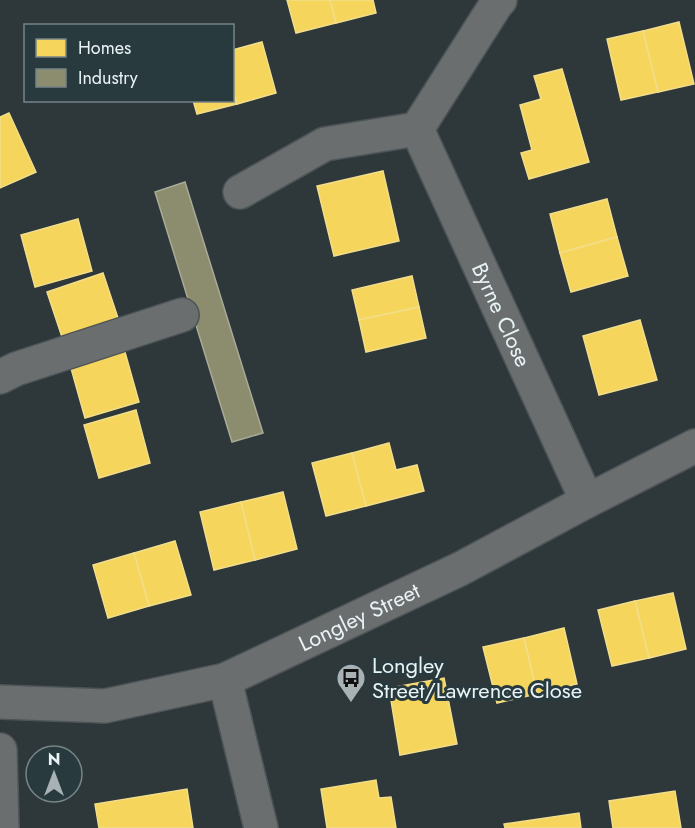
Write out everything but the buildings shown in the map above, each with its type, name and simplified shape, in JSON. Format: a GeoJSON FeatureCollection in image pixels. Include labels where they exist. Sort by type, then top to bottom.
{"type":"FeatureCollection","features":[{"type":"Feature","properties":{"kind":"street"},"geometry":{"type":"LineString","coordinates":[[240,192],[325,144],[417,129],[500,0]]}},
{"type":"Feature","properties":{"kind":"street","name":"Byrne Close"},"geometry":{"type":"LineString","coordinates":[[417,129],[587,501]]}},
{"type":"Feature","properties":{"kind":"street"},"geometry":{"type":"LineString","coordinates":[[0,377],[16,369],[182,315]]}},
{"type":"Feature","properties":{"kind":"street","name":"Longley Street"},"geometry":{"type":"LineString","coordinates":[[0,702],[105,706],[225,680],[460,569],[587,501],[695,447]]}},
{"type":"Feature","properties":{"kind":"street"},"geometry":{"type":"LineString","coordinates":[[225,680],[261,828]]}},
{"type":"Feature","properties":{"kind":"street"},"geometry":{"type":"LineString","coordinates":[[0,750],[2,828]]}},
{"type":"Feature","properties":{"kind":"place","name":"Longley Street/Lawrence Close"},"geometry":{"type":"Point","coordinates":[351,704]}}]}
